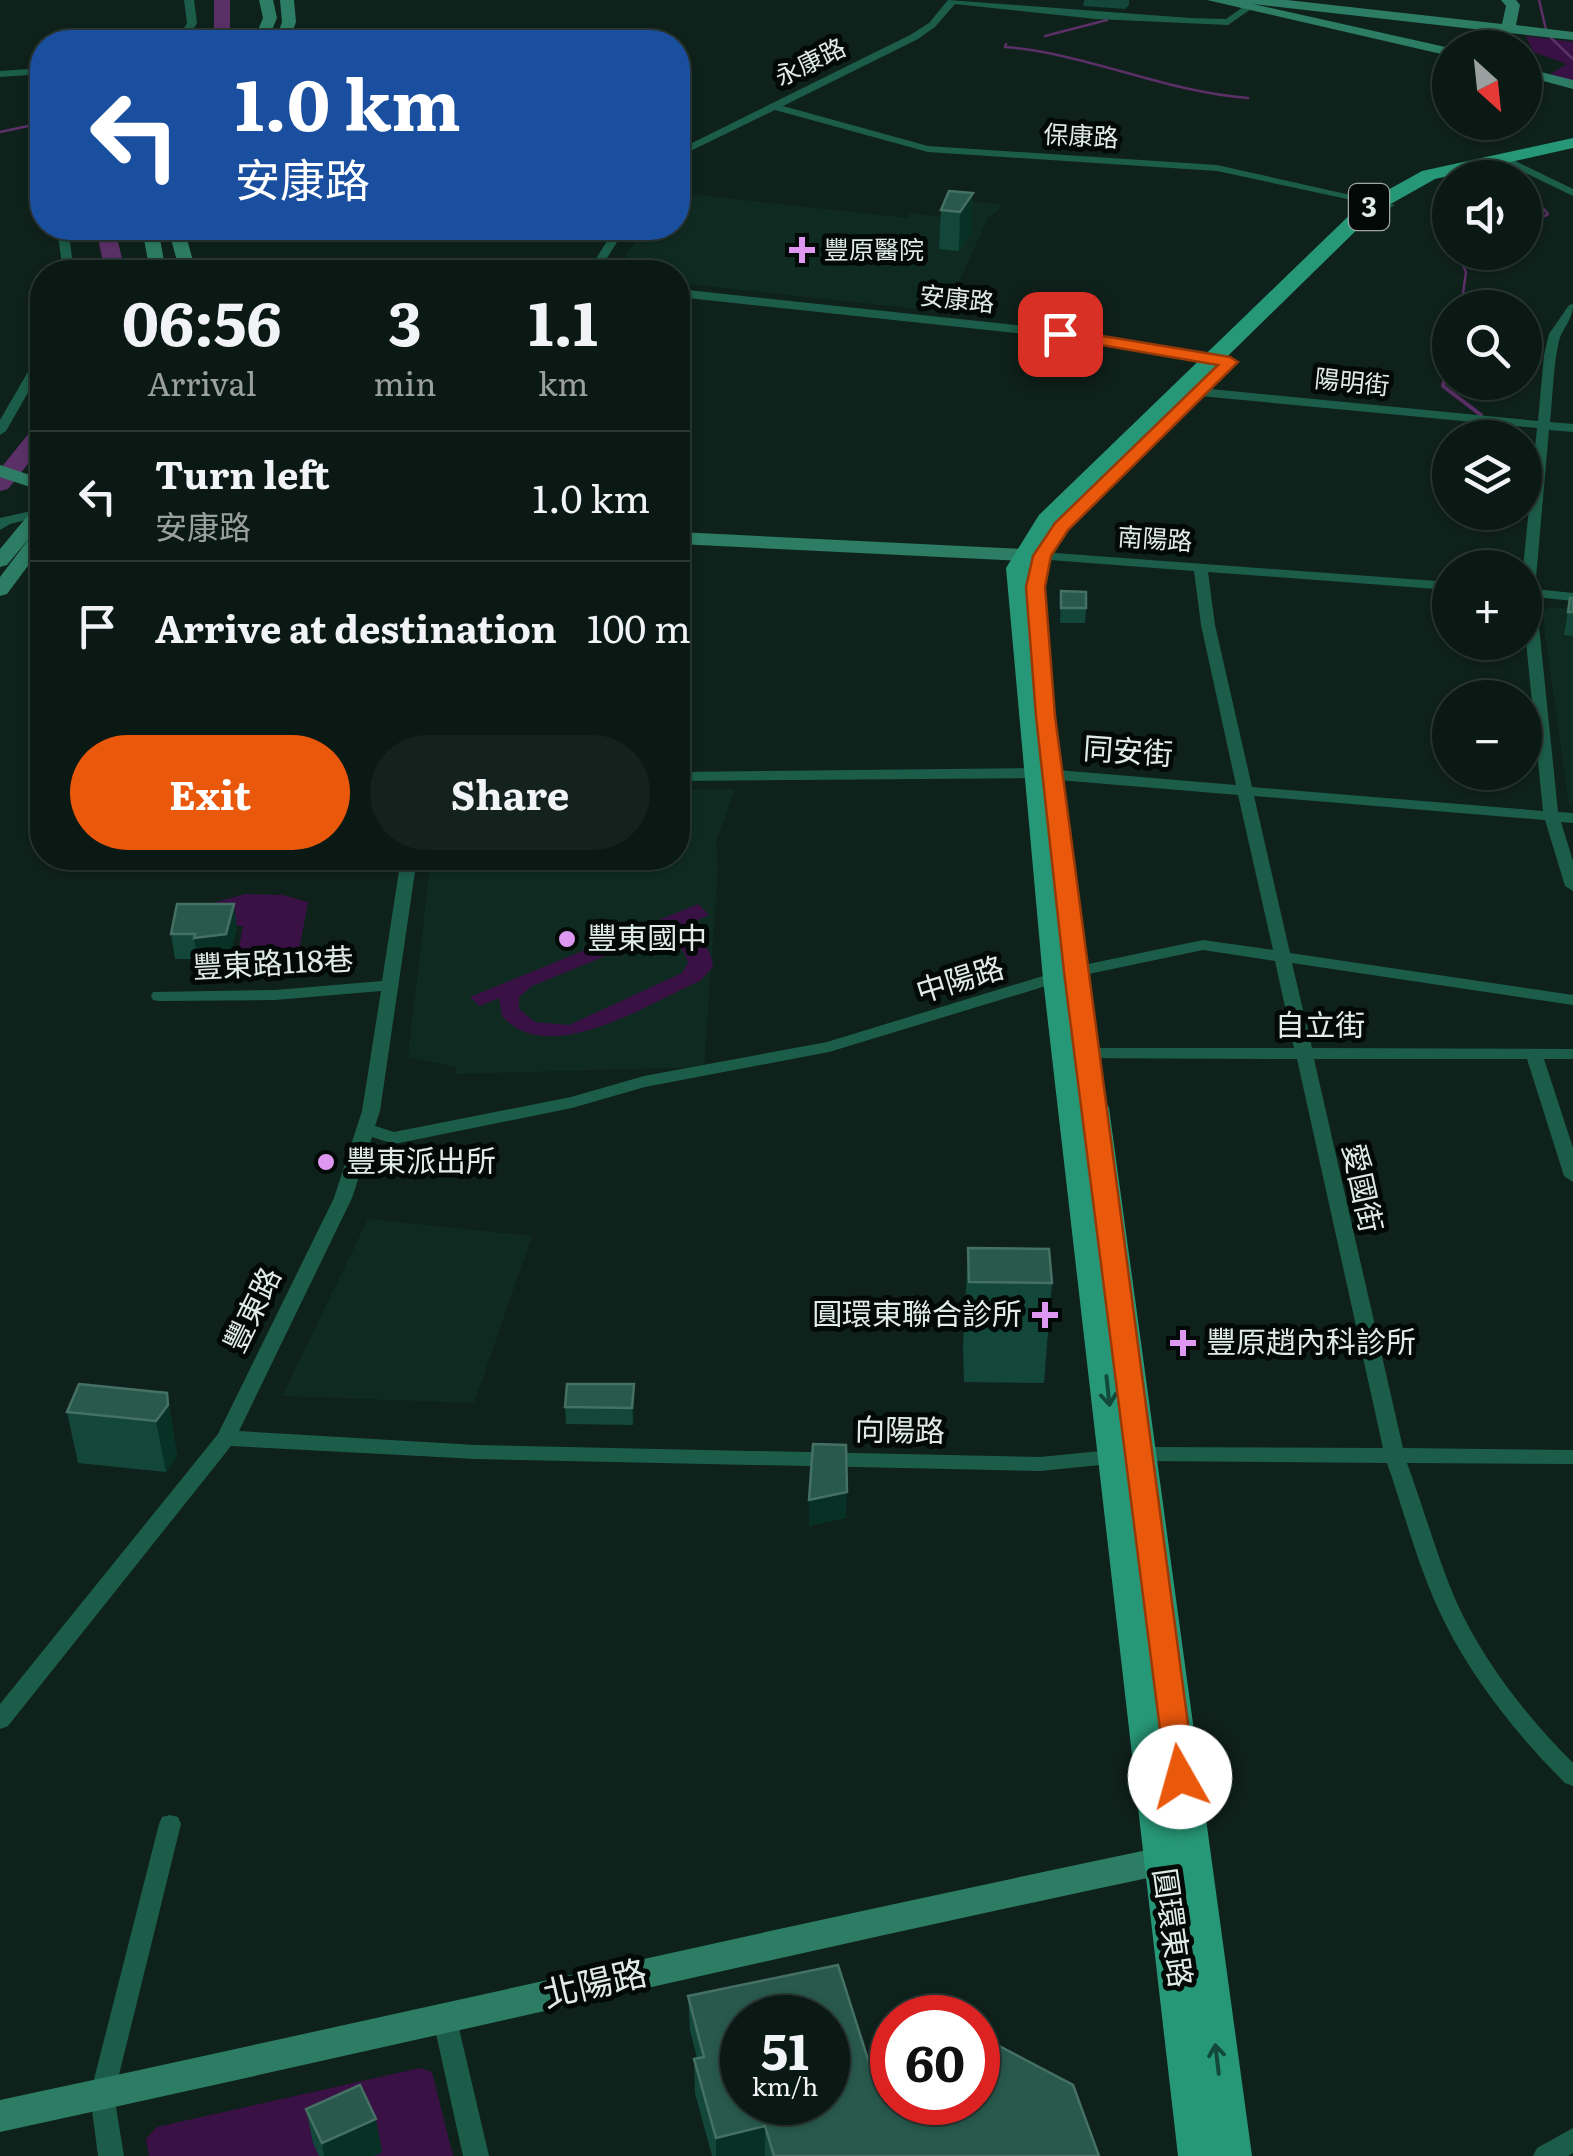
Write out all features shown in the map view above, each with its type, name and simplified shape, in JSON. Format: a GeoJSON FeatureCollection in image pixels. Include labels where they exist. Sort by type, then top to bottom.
{"type":"FeatureCollection","features":[{"type":"Feature","properties":{"kind":"main road","name":"3"},"geometry":{"type":"LineString","coordinates":[[1033,555],[1382,204],[1453,174],[1504,159],[1573,146]]}},
{"type":"Feature","properties":{"kind":"main road","name":"圓環東路"},"geometry":{"type":"LineString","coordinates":[[1033,555],[1043,774],[1176,1858],[1200,2156]]}},
{"type":"Feature","properties":{"kind":"main road","name":"圓環東路"},"geometry":{"type":"LineString","coordinates":[[1176,1858],[1230,2156]]}},
{"type":"Feature","properties":{"kind":"street"},"geometry":{"type":"LineString","coordinates":[[188,30],[192,23],[189,0]]}},
{"type":"Feature","properties":{"kind":"street"},"geometry":{"type":"LineString","coordinates":[[265,30],[270,18],[266,0]]}},
{"type":"Feature","properties":{"kind":"street"},"geometry":{"type":"LineString","coordinates":[[286,0],[286,30]]}},
{"type":"Feature","properties":{"kind":"street"},"geometry":{"type":"LineString","coordinates":[[952,0],[1114,18],[1228,22],[1253,2]]}},
{"type":"Feature","properties":{"kind":"street","name":"永康路"},"geometry":{"type":"LineString","coordinates":[[690,147],[914,37],[932,24],[952,0]]}},
{"type":"Feature","properties":{"kind":"street"},"geometry":{"type":"LineString","coordinates":[[1214,0],[1573,36]]}},
{"type":"Feature","properties":{"kind":"street"},"geometry":{"type":"LineString","coordinates":[[1508,0],[1513,5],[1508,28]]}},
{"type":"Feature","properties":{"kind":"street"},"geometry":{"type":"LineString","coordinates":[[1253,2],[1432,47]]}},
{"type":"Feature","properties":{"kind":"street"},"geometry":{"type":"LineString","coordinates":[[1504,30],[1508,28]]}},
{"type":"Feature","properties":{"kind":"street"},"geometry":{"type":"LineString","coordinates":[[0,74],[30,72]]}},
{"type":"Feature","properties":{"kind":"street"},"geometry":{"type":"LineString","coordinates":[[1542,77],[1573,85]]}},
{"type":"Feature","properties":{"kind":"street","name":"保康路"},"geometry":{"type":"LineString","coordinates":[[772,106],[928,150],[1217,168],[1382,204]]}},
{"type":"Feature","properties":{"kind":"street"},"geometry":{"type":"LineString","coordinates":[[1504,159],[1573,192]]}},
{"type":"Feature","properties":{"kind":"street","name":"安康路"},"geometry":{"type":"LineString","coordinates":[[690,294],[1014,328],[1224,360]]}},
{"type":"Feature","properties":{"kind":"street"},"geometry":{"type":"LineString","coordinates":[[1542,425],[1555,334],[1573,308]]}},
{"type":"Feature","properties":{"kind":"street"},"geometry":{"type":"LineString","coordinates":[[0,430],[30,379]]}},
{"type":"Feature","properties":{"kind":"street","name":"陽明街"},"geometry":{"type":"LineString","coordinates":[[1193,390],[1492,420]]}},
{"type":"Feature","properties":{"kind":"street","name":"陽明街"},"geometry":{"type":"LineString","coordinates":[[1542,425],[1573,428]]}},
{"type":"Feature","properties":{"kind":"street"},"geometry":{"type":"LineString","coordinates":[[0,471],[30,482]]}},
{"type":"Feature","properties":{"kind":"street"},"geometry":{"type":"LineString","coordinates":[[0,526],[4,521],[30,515]]}},
{"type":"Feature","properties":{"kind":"street"},"geometry":{"type":"LineString","coordinates":[[0,561],[30,525]]}},
{"type":"Feature","properties":{"kind":"street","name":"南陽路"},"geometry":{"type":"LineString","coordinates":[[690,539],[1033,555],[1432,585]]}},
{"type":"Feature","properties":{"kind":"street"},"geometry":{"type":"LineString","coordinates":[[0,590],[30,551]]}},
{"type":"Feature","properties":{"kind":"street","name":"愛國街"},"geometry":{"type":"LineString","coordinates":[[1200,567],[1208,625],[1395,1458],[1446,1602],[1478,1661],[1533,1736],[1573,1777]]}},
{"type":"Feature","properties":{"kind":"street"},"geometry":{"type":"LineString","coordinates":[[1542,594],[1573,597]]}},
{"type":"Feature","properties":{"kind":"street"},"geometry":{"type":"LineString","coordinates":[[1534,660],[1551,816],[1573,886]]}},
{"type":"Feature","properties":{"kind":"street","name":"同安街"},"geometry":{"type":"LineString","coordinates":[[690,776],[1043,774],[1573,818]]}},
{"type":"Feature","properties":{"kind":"street","name":"豐東路"},"geometry":{"type":"LineString","coordinates":[[0,1720],[226,1438],[343,1198],[367,1130],[407,870]]}},
{"type":"Feature","properties":{"kind":"street","name":"中陽路"},"geometry":{"type":"LineString","coordinates":[[367,1130],[394,1138],[572,1102],[675,1076],[812,1051],[1066,975],[1203,945],[1573,1000]]}},
{"type":"Feature","properties":{"kind":"street","name":"豐東路118巷"},"geometry":{"type":"LineString","coordinates":[[159,996],[275,995],[390,985]]}},
{"type":"Feature","properties":{"kind":"street","name":"自立街"},"geometry":{"type":"LineString","coordinates":[[1077,1053],[1573,1054]]}},
{"type":"Feature","properties":{"kind":"street"},"geometry":{"type":"LineString","coordinates":[[1534,1055],[1573,1176]]}},
{"type":"Feature","properties":{"kind":"street","name":"向陽路"},"geometry":{"type":"LineString","coordinates":[[226,1438],[476,1452],[1021,1464],[1128,1455],[1573,1457]]}},
{"type":"Feature","properties":{"kind":"street"},"geometry":{"type":"LineString","coordinates":[[111,2156],[102,2095],[170,1824]]}},
{"type":"Feature","properties":{"kind":"street","name":"北陽路"},"geometry":{"type":"LineString","coordinates":[[0,2116],[445,2020],[740,1950],[1176,1858]]}},
{"type":"Feature","properties":{"kind":"street"},"geometry":{"type":"LineString","coordinates":[[445,2020],[476,2156]]}},
{"type":"Feature","properties":{"kind":"street"},"geometry":{"type":"LineString","coordinates":[[1546,2156],[1573,2139]]}},
{"type":"Feature","properties":{"kind":"shaded area"},"geometry":{"type":"Polygon","coordinates":[[[1542,38],[1573,42],[1573,82],[1549,75],[1567,64],[1542,55],[1542,38]]]}},
{"type":"Feature","properties":{"kind":"shaded area","name":"豐原醫院"},"geometry":{"type":"Polygon","coordinates":[[[690,194],[908,218],[910,213],[949,218],[963,200],[1001,204],[989,216],[945,312],[690,284],[690,260],[624,260],[636,240],[690,240],[690,194]]]}},
{"type":"Feature","properties":{"kind":"shaded area"},"geometry":{"type":"Polygon","coordinates":[[[1552,607],[1573,609],[1573,807],[1569,805],[1542,611],[1552,607]]]}},
{"type":"Feature","properties":{"kind":"shaded area","name":"豐東國中"},"geometry":{"type":"Polygon","coordinates":[[[735,789],[716,842],[718,868],[704,1067],[455,1074],[456,1067],[408,1057],[430,870],[690,870],[690,790],[735,789]]]}},
{"type":"Feature","properties":{"kind":"shaded area"},"geometry":{"type":"Polygon","coordinates":[[[245,894],[283,895],[308,902],[295,972],[234,974],[243,926],[205,926],[213,903],[245,894]]]}},
{"type":"Feature","properties":{"kind":"shaded area"},"geometry":{"type":"Polygon","coordinates":[[[698,904],[709,915],[674,930],[695,939],[709,952],[713,967],[700,981],[599,1027],[545,1036],[522,1031],[502,1016],[499,998],[480,1006],[470,997],[698,904]],[[647,939],[532,986],[519,997],[519,1009],[535,1022],[569,1025],[682,973],[688,963],[682,951],[667,941],[647,939]]]}},
{"type":"Feature","properties":{"kind":"shaded area"},"geometry":{"type":"Polygon","coordinates":[[[368,1219],[532,1236],[474,1403],[282,1396],[368,1219]]]}},
{"type":"Feature","properties":{"kind":"shaded area"},"geometry":{"type":"Polygon","coordinates":[[[420,2068],[432,2072],[453,2156],[149,2156],[146,2139],[157,2127],[420,2068]]]}},
{"type":"Feature","properties":{"kind":"building"},"geometry":{"type":"Polygon","coordinates":[[[949,191],[973,193],[960,212],[941,210],[949,191]]]}},
{"type":"Feature","properties":{"kind":"building"},"geometry":{"type":"Polygon","coordinates":[[[1061,591],[1086,592],[1086,608],[1061,608],[1061,591]]]}},
{"type":"Feature","properties":{"kind":"building"},"geometry":{"type":"Polygon","coordinates":[[[177,904],[234,904],[226,934],[194,938],[195,934],[171,934],[177,904]]]}},
{"type":"Feature","properties":{"kind":"building"},"geometry":{"type":"Polygon","coordinates":[[[968,1248],[1049,1249],[1052,1283],[969,1282],[968,1248]]]}},
{"type":"Feature","properties":{"kind":"building"},"geometry":{"type":"Polygon","coordinates":[[[79,1384],[167,1393],[168,1405],[156,1421],[67,1412],[79,1384]]]}},
{"type":"Feature","properties":{"kind":"building"},"geometry":{"type":"Polygon","coordinates":[[[567,1384],[634,1384],[632,1408],[565,1407],[567,1384]]]}},
{"type":"Feature","properties":{"kind":"building"},"geometry":{"type":"Polygon","coordinates":[[[813,1444],[846,1445],[847,1492],[809,1500],[813,1444]]]}},
{"type":"Feature","properties":{"kind":"building"},"geometry":{"type":"Polygon","coordinates":[[[838,1965],[848,1995],[720,1995],[720,2125],[850,2125],[850,2003],[870,2066],[870,2125],[1000,2125],[1000,2046],[1073,2085],[1099,2156],[774,2156],[765,2126],[716,2138],[694,2059],[704,2057],[688,1996],[838,1965]]]}},
{"type":"Feature","properties":{"kind":"building"},"geometry":{"type":"Polygon","coordinates":[[[360,2085],[376,2119],[322,2143],[306,2109],[360,2085]]]}},
{"type":"Feature","properties":{"kind":"waterway"},"geometry":{"type":"LineString","coordinates":[[221,30],[222,0]]}},
{"type":"Feature","properties":{"kind":"waterway"},"geometry":{"type":"LineString","coordinates":[[1539,0],[1547,34],[1573,59]]}},
{"type":"Feature","properties":{"kind":"waterway"},"geometry":{"type":"LineString","coordinates":[[1045,36],[1107,20]]}},
{"type":"Feature","properties":{"kind":"waterway"},"geometry":{"type":"LineString","coordinates":[[1006,44],[1005,47],[1067,57],[1187,88],[1248,98]]}},
{"type":"Feature","properties":{"kind":"waterway"},"geometry":{"type":"LineString","coordinates":[[0,132],[30,126]]}},
{"type":"Feature","properties":{"kind":"waterway"},"geometry":{"type":"LineString","coordinates":[[1542,207],[1548,214],[1542,218]]}},
{"type":"Feature","properties":{"kind":"waterway"},"geometry":{"type":"LineString","coordinates":[[108,240],[112,260]]}},
{"type":"Feature","properties":{"kind":"waterway"},"geometry":{"type":"LineString","coordinates":[[1464,290],[1465,270]]}},
{"type":"Feature","properties":{"kind":"waterway"},"geometry":{"type":"LineString","coordinates":[[1461,400],[1481,415]]}},
{"type":"Feature","properties":{"kind":"waterway"},"geometry":{"type":"LineString","coordinates":[[0,484],[30,447]]}},
{"type":"Feature","properties":{"kind":"place","name":"豐原醫院"},"geometry":{"type":"Point","coordinates":[802,250]}},
{"type":"Feature","properties":{"kind":"place","name":"豐東國中"},"geometry":{"type":"Point","coordinates":[567,939]}},
{"type":"Feature","properties":{"kind":"place","name":"豐東派出所"},"geometry":{"type":"Point","coordinates":[326,1162]}},
{"type":"Feature","properties":{"kind":"place","name":"圓環東聯合診所"},"geometry":{"type":"Point","coordinates":[1045,1315]}},
{"type":"Feature","properties":{"kind":"place","name":"豐原趙內科診所"},"geometry":{"type":"Point","coordinates":[1183,1343]}},
{"type":"Feature","properties":{"kind":"route"},"geometry":{"type":"LineString","coordinates":[[1060,334],[1230,362],[1061,526],[1042,556],[1036,587],[1046,716],[1075,972],[1141,1454],[1180,1777]]}}]}
